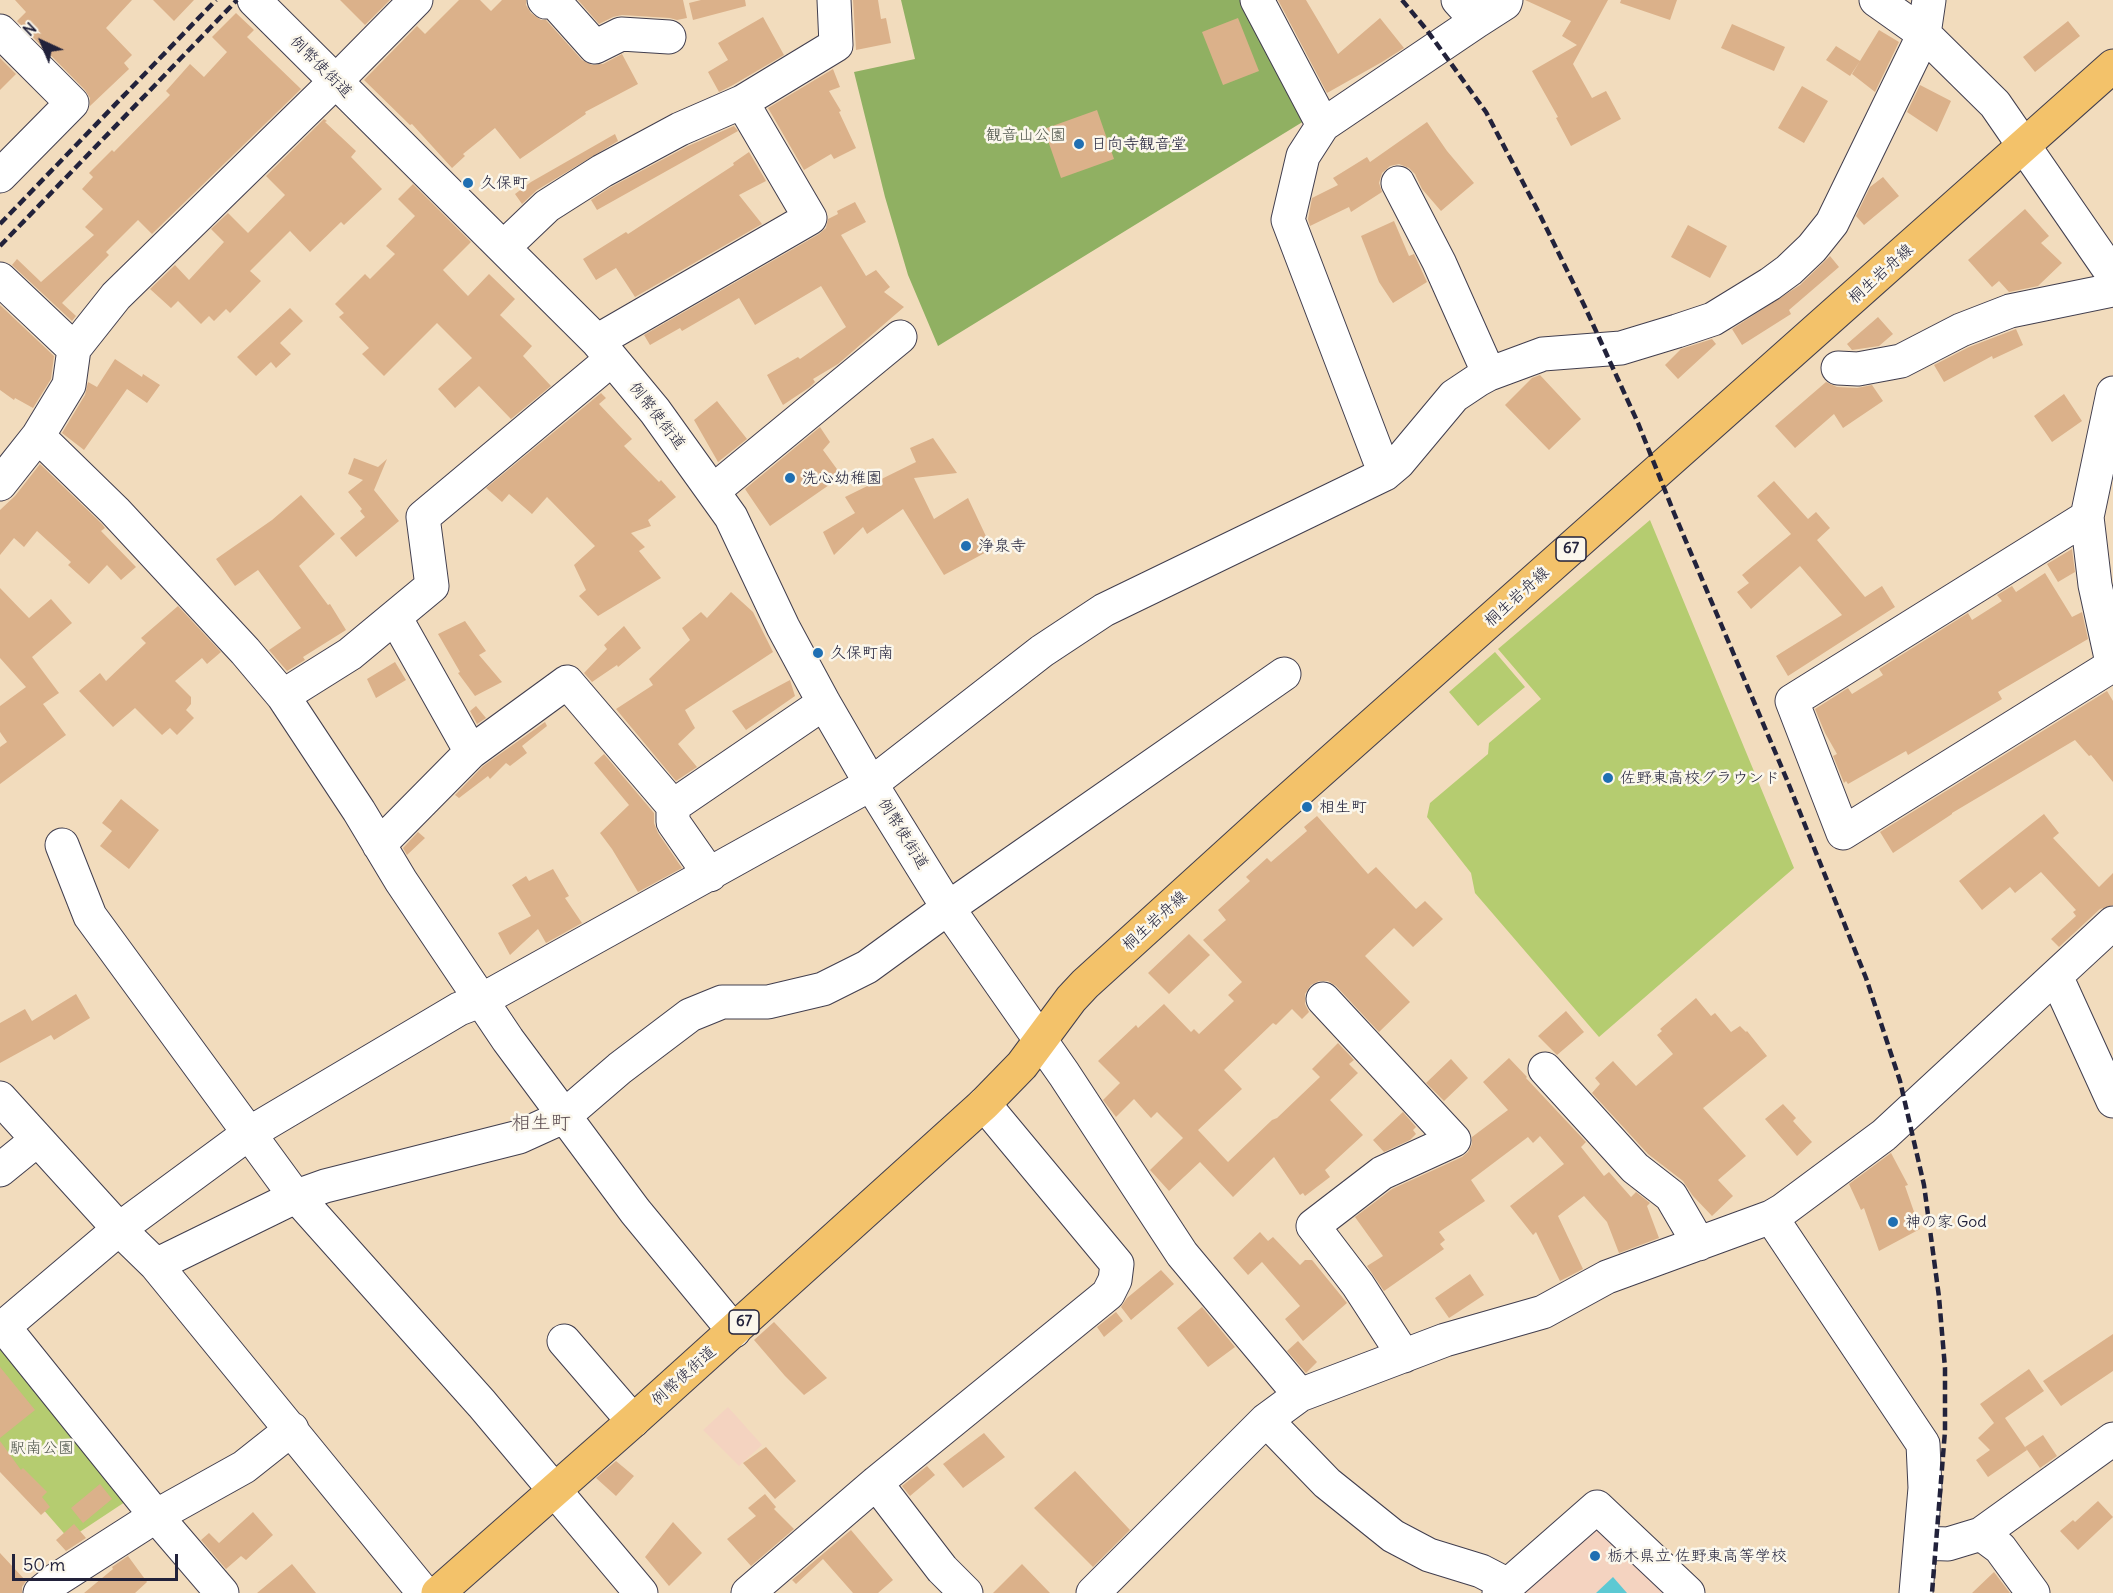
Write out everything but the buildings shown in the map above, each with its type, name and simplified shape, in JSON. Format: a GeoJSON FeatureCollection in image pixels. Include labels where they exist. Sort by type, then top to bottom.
{"type":"FeatureCollection","features":[{"type":"Feature","properties":{"kind":"main road","name":"桐生岩舟線"},"geometry":{"type":"LineString","coordinates":[[1040,1042],[1071,999],[1085,984],[2113,66]]}},
{"type":"Feature","properties":{"kind":"main road","name":"例幣使街道"},"geometry":{"type":"LineString","coordinates":[[438,1593],[734,1331],[984,1104],[1022,1065],[1040,1042]]}},
{"type":"Feature","properties":{"kind":"street","name":"例幣使街道"},"geometry":{"type":"LineString","coordinates":[[254,0],[605,350],[655,411],[730,517],[783,627],[824,703],[872,784],[948,908],[1040,1042]]}},
{"type":"Feature","properties":{"kind":"street"},"geometry":{"type":"LineString","coordinates":[[0,484],[38,436],[69,385],[74,349],[116,296],[416,0]]}},
{"type":"Feature","properties":{"kind":"street"},"geometry":{"type":"LineString","coordinates":[[544,0],[546,2],[553,0],[595,47],[621,34],[669,37]]}},
{"type":"Feature","properties":{"kind":"street"},"geometry":{"type":"LineString","coordinates":[[504,248],[547,206],[602,171],[680,129],[742,102],[836,45],[834,0]]}},
{"type":"Feature","properties":{"kind":"street"},"geometry":{"type":"LineString","coordinates":[[1257,0],[1323,124]]}},
{"type":"Feature","properties":{"kind":"street"},"geometry":{"type":"LineString","coordinates":[[1384,474],[1288,220],[1303,156],[1323,124],[1467,11],[1505,3],[1506,0]]}},
{"type":"Feature","properties":{"kind":"street"},"geometry":{"type":"LineString","coordinates":[[1876,0],[1924,34],[1995,104],[2113,275]]}},
{"type":"Feature","properties":{"kind":"street"},"geometry":{"type":"LineString","coordinates":[[222,1593],[2,1329],[119,1229],[248,1134],[459,1009],[480,1001],[872,784],[1042,651],[1104,610],[1384,474],[1398,463],[1454,396],[1489,374],[1543,354],[1622,348],[1713,319],[1770,284],[1789,270],[1823,237],[1832,223],[1924,34],[1929,0]]}},
{"type":"Feature","properties":{"kind":"street"},"geometry":{"type":"LineString","coordinates":[[0,31],[72,103],[0,176]]}},
{"type":"Feature","properties":{"kind":"street"},"geometry":{"type":"LineString","coordinates":[[283,696],[350,654],[432,586],[423,517],[605,350],[810,218],[742,102]]}},
{"type":"Feature","properties":{"kind":"street"},"geometry":{"type":"LineString","coordinates":[[1398,183],[1439,262],[1489,374]]}},
{"type":"Feature","properties":{"kind":"street"},"geometry":{"type":"LineString","coordinates":[[0,279],[74,349]]}},
{"type":"Feature","properties":{"kind":"street"},"geometry":{"type":"LineString","coordinates":[[1838,368],[1858,369],[1901,361],[1961,330],[2010,311],[2113,290]]}},
{"type":"Feature","properties":{"kind":"street"},"geometry":{"type":"LineString","coordinates":[[713,491],[900,337]]}},
{"type":"Feature","properties":{"kind":"street"},"geometry":{"type":"LineString","coordinates":[[2087,517],[1792,701],[1844,832],[2113,666],[2095,585],[2087,517],[2113,393]]}},
{"type":"Feature","properties":{"kind":"street"},"geometry":{"type":"LineString","coordinates":[[38,436],[123,520],[245,651],[283,696],[480,1001],[563,1117],[635,1211],[734,1331]]}},
{"type":"Feature","properties":{"kind":"street"},"geometry":{"type":"LineString","coordinates":[[395,617],[471,752]]}},
{"type":"Feature","properties":{"kind":"street"},"geometry":{"type":"LineString","coordinates":[[156,1265],[297,1196],[325,1186],[519,1137],[563,1117],[620,1068],[690,1015],[722,1002],[768,1002],[823,989],[867,967],[1284,674]]}},
{"type":"Feature","properties":{"kind":"street"},"geometry":{"type":"LineString","coordinates":[[379,844],[471,752],[567,682],[673,806],[673,822],[710,875]]}},
{"type":"Feature","properties":{"kind":"street"},"geometry":{"type":"LineString","coordinates":[[673,806],[824,703]]}},
{"type":"Feature","properties":{"kind":"street"},"geometry":{"type":"LineString","coordinates":[[62,845],[90,916],[248,1134],[297,1196],[482,1404],[641,1593]]}},
{"type":"Feature","properties":{"kind":"street"},"geometry":{"type":"LineString","coordinates":[[1093,1593],[1266,1420],[1300,1395],[1445,1340],[1543,1312],[1607,1277],[1771,1217],[1884,1135],[2113,923]]}},
{"type":"Feature","properties":{"kind":"street"},"geometry":{"type":"LineString","coordinates":[[2056,975],[2113,1101]]}},
{"type":"Feature","properties":{"kind":"street"},"geometry":{"type":"LineString","coordinates":[[1323,999],[1454,1140],[1382,1173],[1313,1226],[1358,1285],[1404,1356]]}},
{"type":"Feature","properties":{"kind":"street"},"geometry":{"type":"LineString","coordinates":[[1040,1042],[1182,1254],[1300,1395]]}},
{"type":"Feature","properties":{"kind":"street"},"geometry":{"type":"LineString","coordinates":[[1545,1069],[1635,1168],[1671,1196],[1699,1244]]}},
{"type":"Feature","properties":{"kind":"street"},"geometry":{"type":"LineString","coordinates":[[0,1098],[119,1229],[156,1265],[424,1593]]}},
{"type":"Feature","properties":{"kind":"street"},"geometry":{"type":"LineString","coordinates":[[748,1593],[876,1483],[1108,1294],[1115,1280],[1117,1264],[984,1104]]}},
{"type":"Feature","properties":{"kind":"street"},"geometry":{"type":"LineString","coordinates":[[0,1170],[37,1140]]}},
{"type":"Feature","properties":{"kind":"street"},"geometry":{"type":"LineString","coordinates":[[1771,1217],[1923,1444],[1925,1488],[1916,1593]]}},
{"type":"Feature","properties":{"kind":"street"},"geometry":{"type":"LineString","coordinates":[[564,1341],[633,1421]]}},
{"type":"Feature","properties":{"kind":"street"},"geometry":{"type":"LineString","coordinates":[[1266,1420],[1327,1483],[1393,1536],[1429,1555],[1481,1571],[1504,1589],[1597,1507],[1688,1593]]}},
{"type":"Feature","properties":{"kind":"street"},"geometry":{"type":"LineString","coordinates":[[40,1593],[56,1580],[156,1516],[244,1467],[292,1429]]}},
{"type":"Feature","properties":{"kind":"street"},"geometry":{"type":"LineString","coordinates":[[1922,1543],[1948,1544],[1981,1534],[2113,1439]]}},
{"type":"Feature","properties":{"kind":"street"},"geometry":{"type":"LineString","coordinates":[[876,1483],[942,1569],[966,1593]]}},
{"type":"Feature","properties":{"kind":"street"},"geometry":{"type":"LineString","coordinates":[[1981,1534],[2000,1548],[2034,1593]]}},
{"type":"Feature","properties":{"kind":"shaded area"},"geometry":{"type":"Polygon","coordinates":[[[728,1407],[762,1445],[739,1466],[703,1430],[728,1407]]]}},
{"type":"Feature","properties":{"kind":"shaded area","name":"栃木県立 佐野東高等学校"},"geometry":{"type":"Polygon","coordinates":[[[1592,1518],[1678,1593],[1508,1593],[1592,1518]]]}},
{"type":"Feature","properties":{"kind":"green space","name":"観音山公園"},"geometry":{"type":"Polygon","coordinates":[[[901,0],[1244,0],[1309,118],[938,346],[908,275],[885,197],[854,72],[915,59],[901,0]]]}},
{"type":"Feature","properties":{"kind":"green space","name":"佐野東高校グラウンド"},"geometry":{"type":"Polygon","coordinates":[[[1650,520],[1794,868],[1599,1037],[1475,893],[1471,873],[1427,817],[1430,803],[1488,754],[1489,743],[1541,699],[1498,649],[1650,520]]]}},
{"type":"Feature","properties":{"kind":"green space"},"geometry":{"type":"Polygon","coordinates":[[[1495,652],[1525,687],[1478,726],[1449,692],[1495,652]]]}},
{"type":"Feature","properties":{"kind":"green space","name":"駅南公園"},"geometry":{"type":"Polygon","coordinates":[[[0,1335],[131,1498],[69,1539],[0,1460],[0,1335]]]}},
{"type":"Feature","properties":{"kind":"water"},"geometry":{"type":"Polygon","coordinates":[[[1613,1577],[1627,1593],[1596,1593],[1613,1577]]]}},
{"type":"Feature","properties":{"kind":"railway"},"geometry":{"type":"LineString","coordinates":[[0,224],[216,0]]}},
{"type":"Feature","properties":{"kind":"railway"},"geometry":{"type":"LineString","coordinates":[[0,246],[237,0]]}},
{"type":"Feature","properties":{"kind":"railway"},"geometry":{"type":"LineString","coordinates":[[1402,0],[1426,29],[1486,112],[1585,307],[1638,423],[1787,780],[1866,978],[1900,1081],[1924,1185],[1939,1297],[1945,1368],[1945,1431],[1932,1593]]}},
{"type":"Feature","properties":{"kind":"place","name":"日向寺観音堂"},"geometry":{"type":"Point","coordinates":[1079,144]}},
{"type":"Feature","properties":{"kind":"place","name":"久保町"},"geometry":{"type":"Point","coordinates":[468,183]}},
{"type":"Feature","properties":{"kind":"place","name":"洗心幼稚園"},"geometry":{"type":"Point","coordinates":[790,478]}},
{"type":"Feature","properties":{"kind":"place","name":"浄泉寺"},"geometry":{"type":"Point","coordinates":[966,546]}},
{"type":"Feature","properties":{"kind":"place","name":"久保町南"},"geometry":{"type":"Point","coordinates":[818,653]}},
{"type":"Feature","properties":{"kind":"place","name":"佐野東高校グラウンド"},"geometry":{"type":"Point","coordinates":[1608,778]}},
{"type":"Feature","properties":{"kind":"place","name":"相生町"},"geometry":{"type":"Point","coordinates":[1307,807]}},
{"type":"Feature","properties":{"kind":"place","name":"神の家 God"},"geometry":{"type":"Point","coordinates":[1893,1222]}},
{"type":"Feature","properties":{"kind":"place","name":"栃木県立 佐野東高等学校"},"geometry":{"type":"Point","coordinates":[1595,1556]}},
{"type":"Feature","properties":{"kind":"district","name":"相生町"},"geometry":{"type":"Point","coordinates":[541,1123]}}]}
